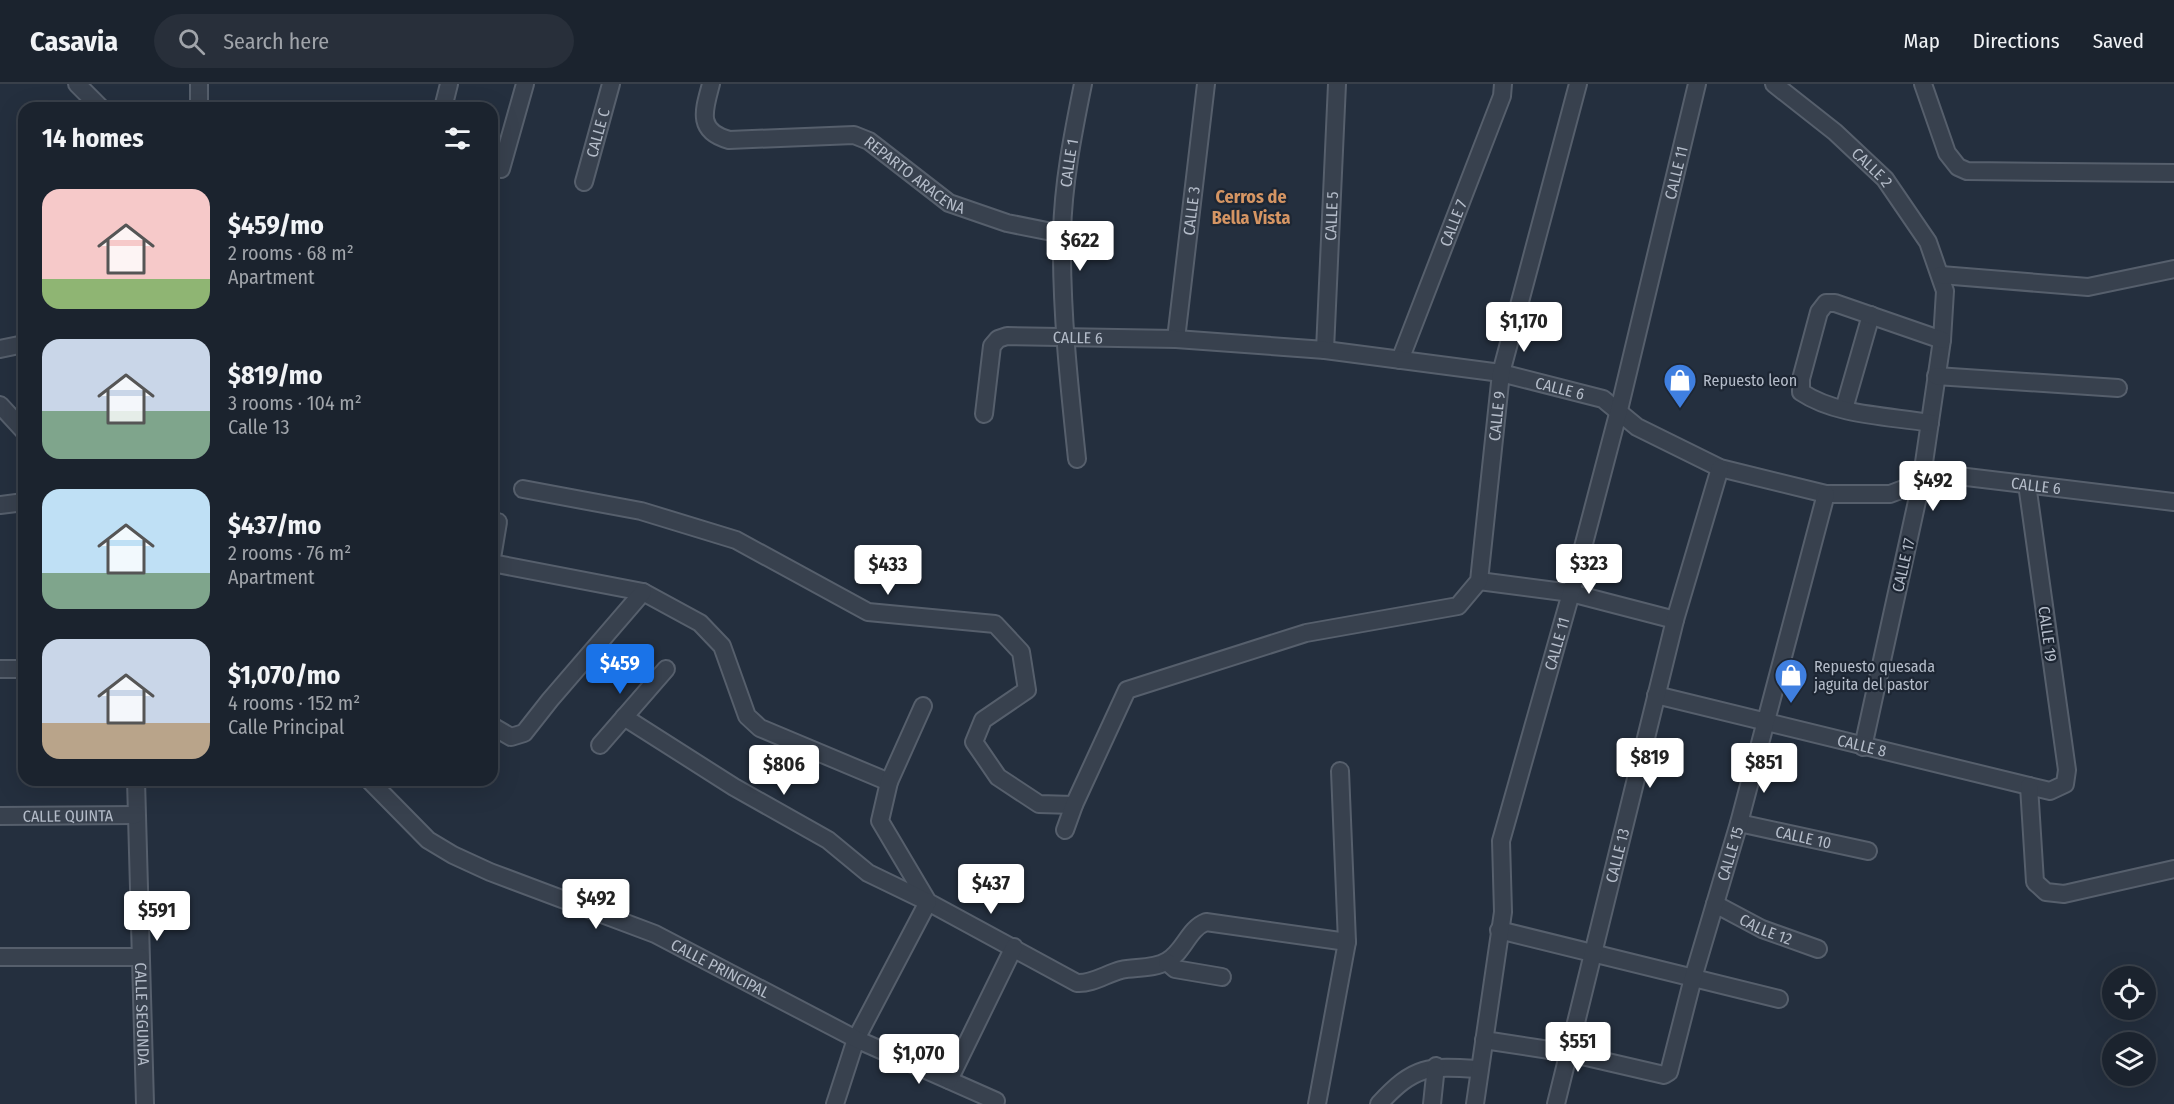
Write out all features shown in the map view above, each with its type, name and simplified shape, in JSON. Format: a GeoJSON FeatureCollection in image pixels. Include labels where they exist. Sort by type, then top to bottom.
{"type":"FeatureCollection","features":[{"type":"Feature","properties":{"kind":"street"},"geometry":{"type":"LineString","coordinates":[[77,84],[95,102]]}},
{"type":"Feature","properties":{"kind":"street"},"geometry":{"type":"LineString","coordinates":[[199,84],[199,102]]}},
{"type":"Feature","properties":{"kind":"street"},"geometry":{"type":"LineString","coordinates":[[444,102],[449,84]]}},
{"type":"Feature","properties":{"kind":"street"},"geometry":{"type":"LineString","coordinates":[[501,169],[525,84]]}},
{"type":"Feature","properties":{"kind":"street","name":"CALLE C"},"geometry":{"type":"LineString","coordinates":[[584,182],[610,84]]}},
{"type":"Feature","properties":{"kind":"street","name":"REPARTO ARACENA"},"geometry":{"type":"LineString","coordinates":[[711,84],[704,119],[709,130],[717,137],[729,140],[854,135],[869,141],[949,203],[1007,223],[1062,234]]}},
{"type":"Feature","properties":{"kind":"street","name":"CALLE 1"},"geometry":{"type":"LineString","coordinates":[[1077,459],[1064,336],[1062,234],[1065,190],[1083,84]]}},
{"type":"Feature","properties":{"kind":"street","name":"CALLE 3"},"geometry":{"type":"LineString","coordinates":[[1176,339],[1206,84]]}},
{"type":"Feature","properties":{"kind":"street","name":"CALLE 5"},"geometry":{"type":"LineString","coordinates":[[1325,351],[1337,84]]}},
{"type":"Feature","properties":{"kind":"street","name":"CALLE 7"},"geometry":{"type":"LineString","coordinates":[[1400,360],[1502,96],[1503,84]]}},
{"type":"Feature","properties":{"kind":"street","name":"CALLE 9"},"geometry":{"type":"LineString","coordinates":[[1479,581],[1502,373],[1578,84]]}},
{"type":"Feature","properties":{"kind":"street","name":"CALLE 11"},"geometry":{"type":"LineString","coordinates":[[1474,1104],[1503,912],[1501,841],[1571,593],[1619,410],[1697,84]]}},
{"type":"Feature","properties":{"kind":"street","name":"CALLE 2"},"geometry":{"type":"LineString","coordinates":[[1774,84],[1818,118],[1885,179],[1928,242],[1941,275]]}},
{"type":"Feature","properties":{"kind":"street"},"geometry":{"type":"LineString","coordinates":[[1923,84],[1947,153],[1958,167],[1967,171],[2174,173]]}},
{"type":"Feature","properties":{"kind":"street"},"geometry":{"type":"LineString","coordinates":[[1941,275],[2088,287],[2174,268]]}},
{"type":"Feature","properties":{"kind":"street","name":"CALLE 17"},"geometry":{"type":"LineString","coordinates":[[1863,747],[1921,483],[1946,307],[1941,275]]}},
{"type":"Feature","properties":{"kind":"street"},"geometry":{"type":"LineString","coordinates":[[1930,423],[1844,410],[1801,392],[1801,379],[1819,312],[1826,303],[1835,303],[1942,340]]}},
{"type":"Feature","properties":{"kind":"street"},"geometry":{"type":"LineString","coordinates":[[1844,410],[1871,315]]}},
{"type":"Feature","properties":{"kind":"street","name":"CALLE 6"},"geometry":{"type":"LineString","coordinates":[[984,414],[992,346],[998,339],[1007,336],[1176,339],[1325,351],[1502,373],[1603,399],[1637,427],[1720,468],[1826,494],[1890,494],[1950,475],[2174,502]]}},
{"type":"Feature","properties":{"kind":"street"},"geometry":{"type":"LineString","coordinates":[[2,345],[18,344]]}},
{"type":"Feature","properties":{"kind":"street"},"geometry":{"type":"LineString","coordinates":[[1936,376],[2118,388]]}},
{"type":"Feature","properties":{"kind":"street"},"geometry":{"type":"LineString","coordinates":[[0,405],[18,423]]}},
{"type":"Feature","properties":{"kind":"street","name":"CALLE 13"},"geometry":{"type":"LineString","coordinates":[[1556,1104],[1675,620],[1720,468]]}},
{"type":"Feature","properties":{"kind":"street","name":"CALLE 19"},"geometry":{"type":"LineString","coordinates":[[2027,484],[2067,770],[2065,783]]}},
{"type":"Feature","properties":{"kind":"street"},"geometry":{"type":"LineString","coordinates":[[523,489],[641,511],[736,540],[868,612],[995,624],[1021,652],[1027,690],[983,720],[974,742],[998,777],[1039,804],[1074,805]]}},
{"type":"Feature","properties":{"kind":"street","name":"CALLE 15"},"geometry":{"type":"LineString","coordinates":[[1569,1053],[1666,1074],[1740,823],[1764,723],[1826,494]]}},
{"type":"Feature","properties":{"kind":"street"},"geometry":{"type":"LineString","coordinates":[[0,505],[18,503]]}},
{"type":"Feature","properties":{"kind":"street"},"geometry":{"type":"LineString","coordinates":[[498,564],[643,592],[700,623],[722,646],[747,716],[760,728],[889,782]]}},
{"type":"Feature","properties":{"kind":"street"},"geometry":{"type":"LineString","coordinates":[[1065,830],[1074,805],[1127,690],[1306,633],[1458,606],[1479,581],[1571,593],[1675,620]]}},
{"type":"Feature","properties":{"kind":"street"},"geometry":{"type":"LineString","coordinates":[[498,729],[511,737],[524,733],[550,699],[643,592]]}},
{"type":"Feature","properties":{"kind":"street"},"geometry":{"type":"LineString","coordinates":[[0,669],[18,669]]}},
{"type":"Feature","properties":{"kind":"street"},"geometry":{"type":"LineString","coordinates":[[600,745],[666,669]]}},
{"type":"Feature","properties":{"kind":"street","name":"CALLE 8"},"geometry":{"type":"LineString","coordinates":[[1656,695],[2029,786],[2050,790],[2065,783]]}},
{"type":"Feature","properties":{"kind":"street"},"geometry":{"type":"LineString","coordinates":[[923,706],[889,782],[880,821],[928,902]]}},
{"type":"Feature","properties":{"kind":"street"},"geometry":{"type":"LineString","coordinates":[[624,717],[734,787],[828,840],[868,873],[1014,947],[1077,983],[1084,984],[1120,970],[1167,962],[1185,946],[1199,924],[1206,922],[1347,942]]}},
{"type":"Feature","properties":{"kind":"street"},"geometry":{"type":"LineString","coordinates":[[1317,1104],[1347,942],[1340,771]]}},
{"type":"Feature","properties":{"kind":"street","name":"CALLE SEGUNDA"},"geometry":{"type":"LineString","coordinates":[[136,786],[145,1104]]}},
{"type":"Feature","properties":{"kind":"street","name":"CALLE PRINCIPAL"},"geometry":{"type":"LineString","coordinates":[[375,786],[428,840],[453,855],[489,872],[655,934],[856,1039],[996,1101]]}},
{"type":"Feature","properties":{"kind":"street"},"geometry":{"type":"LineString","coordinates":[[2029,786],[2035,882],[2046,892],[2064,894],[2174,869]]}},
{"type":"Feature","properties":{"kind":"street","name":"CALLE QUINTA"},"geometry":{"type":"LineString","coordinates":[[0,816],[136,815]]}},
{"type":"Feature","properties":{"kind":"street","name":"CALLE 10"},"geometry":{"type":"LineString","coordinates":[[1740,823],[1868,852]]}},
{"type":"Feature","properties":{"kind":"street"},"geometry":{"type":"LineString","coordinates":[[835,1104],[856,1039],[928,902]]}},
{"type":"Feature","properties":{"kind":"street","name":"CALLE 12"},"geometry":{"type":"LineString","coordinates":[[1715,904],[1762,929],[1818,949]]}},
{"type":"Feature","properties":{"kind":"street"},"geometry":{"type":"LineString","coordinates":[[1499,930],[1779,999]]}},
{"type":"Feature","properties":{"kind":"street"},"geometry":{"type":"LineString","coordinates":[[949,1080],[1014,947]]}},
{"type":"Feature","properties":{"kind":"street"},"geometry":{"type":"LineString","coordinates":[[0,957],[140,957]]}},
{"type":"Feature","properties":{"kind":"street"},"geometry":{"type":"LineString","coordinates":[[1167,962],[1175,969],[1222,977]]}},
{"type":"Feature","properties":{"kind":"street"},"geometry":{"type":"LineString","coordinates":[[1484,1040],[1569,1053]]}},
{"type":"Feature","properties":{"kind":"street"},"geometry":{"type":"LineString","coordinates":[[1432,1104],[1436,1066]]}},
{"type":"Feature","properties":{"kind":"street"},"geometry":{"type":"LineString","coordinates":[[1379,1104],[1405,1080],[1424,1068],[1436,1066],[1479,1069]]}},
{"type":"Feature","properties":{"kind":"place","name":"Repuesto leon"},"geometry":{"type":"Point","coordinates":[1680,409]}},
{"type":"Feature","properties":{"kind":"place","name":"Repuesto quesada jaguita del pastor"},"geometry":{"type":"Point","coordinates":[1791,704]}},
{"type":"Feature","properties":{"kind":"district","name":"Cerros de Bella Vista"},"geometry":{"type":"Point","coordinates":[1251,207]}}]}
